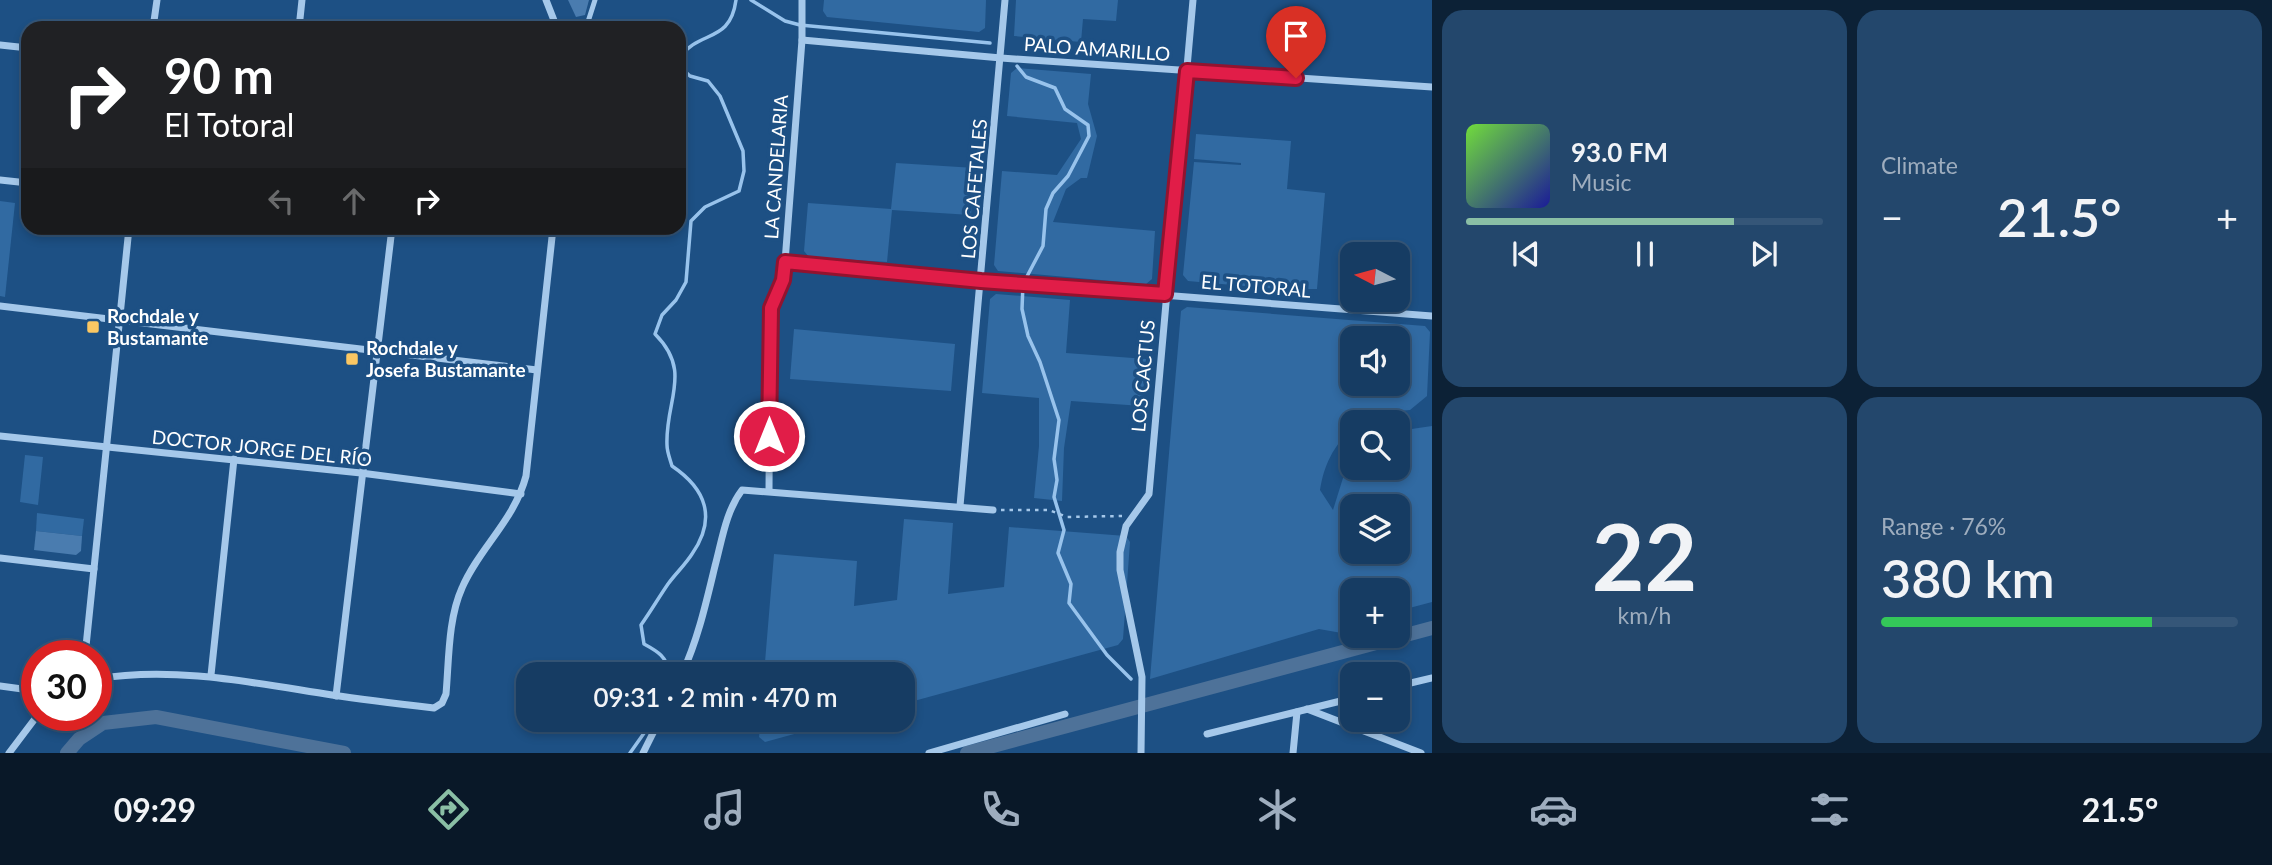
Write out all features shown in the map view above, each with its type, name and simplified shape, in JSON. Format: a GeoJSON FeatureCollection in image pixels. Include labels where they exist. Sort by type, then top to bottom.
{"type":"FeatureCollection","features":[{"type":"Feature","properties":{"kind":"street"},"geometry":{"type":"LineString","coordinates":[[154,21],[157,0]]}},
{"type":"Feature","properties":{"kind":"street"},"geometry":{"type":"LineString","coordinates":[[300,21],[302,0]]}},
{"type":"Feature","properties":{"kind":"street"},"geometry":{"type":"LineString","coordinates":[[546,0],[555,21]]}},
{"type":"Feature","properties":{"kind":"street","name":"LA CANDELARIA"},"geometry":{"type":"LineString","coordinates":[[769,491],[771,308],[783,280],[785,262],[802,40],[802,0]]}},
{"type":"Feature","properties":{"kind":"street","name":"LOS CAFETALES"},"geometry":{"type":"LineString","coordinates":[[960,506],[1005,0]]}},
{"type":"Feature","properties":{"kind":"street","name":"LOS CACTUS"},"geometry":{"type":"LineString","coordinates":[[1133,516],[1149,494],[1193,0]]}},
{"type":"Feature","properties":{"kind":"street","name":"PALO AMARILLO"},"geometry":{"type":"LineString","coordinates":[[802,40],[1001,58],[1432,87]]}},
{"type":"Feature","properties":{"kind":"street"},"geometry":{"type":"LineString","coordinates":[[0,45],[21,47]]}},
{"type":"Feature","properties":{"kind":"street"},"geometry":{"type":"LineString","coordinates":[[0,180],[21,182]]}},
{"type":"Feature","properties":{"kind":"street"},"geometry":{"type":"LineString","coordinates":[[87,640],[128,235]]}},
{"type":"Feature","properties":{"kind":"street"},"geometry":{"type":"LineString","coordinates":[[336,696],[391,235]]}},
{"type":"Feature","properties":{"kind":"street"},"geometry":{"type":"LineString","coordinates":[[112,677],[211,676],[434,708],[442,703],[446,694],[455,607],[463,586],[521,494],[526,476],[552,235]]}},
{"type":"Feature","properties":{"kind":"street","name":"EL TOTORAL"},"geometry":{"type":"LineString","coordinates":[[785,262],[981,281],[1432,316]]}},
{"type":"Feature","properties":{"kind":"street"},"geometry":{"type":"LineString","coordinates":[[0,306],[537,370]]}},
{"type":"Feature","properties":{"kind":"street","name":"DOCTOR JORGE DEL RÍO"},"geometry":{"type":"LineString","coordinates":[[0,436],[361,473],[521,494]]}},
{"type":"Feature","properties":{"kind":"street"},"geometry":{"type":"LineString","coordinates":[[211,676],[234,459]]}},
{"type":"Feature","properties":{"kind":"street"},"geometry":{"type":"LineString","coordinates":[[688,662],[701,625],[724,528],[742,490],[993,509]]}},
{"type":"Feature","properties":{"kind":"street"},"geometry":{"type":"LineString","coordinates":[[1133,516],[1126,526],[1120,552],[1120,570],[1142,677],[1141,753]]}},
{"type":"Feature","properties":{"kind":"street"},"geometry":{"type":"LineString","coordinates":[[0,558],[94,569]]}},
{"type":"Feature","properties":{"kind":"street"},"geometry":{"type":"LineString","coordinates":[[1410,683],[1432,678]]}},
{"type":"Feature","properties":{"kind":"street"},"geometry":{"type":"LineString","coordinates":[[0,687],[21,689]]}},
{"type":"Feature","properties":{"kind":"street"},"geometry":{"type":"LineString","coordinates":[[1208,734],[1340,701]]}},
{"type":"Feature","properties":{"kind":"street"},"geometry":{"type":"LineString","coordinates":[[1307,709],[1421,753]]}},
{"type":"Feature","properties":{"kind":"street"},"geometry":{"type":"LineString","coordinates":[[1293,753],[1297,712]]}},
{"type":"Feature","properties":{"kind":"street"},"geometry":{"type":"LineString","coordinates":[[929,753],[1065,714]]}},
{"type":"Feature","properties":{"kind":"street"},"geometry":{"type":"LineString","coordinates":[[9,753],[26,731]]}},
{"type":"Feature","properties":{"kind":"street"},"geometry":{"type":"LineString","coordinates":[[643,753],[654,732]]}},
{"type":"Feature","properties":{"kind":"lane"},"geometry":{"type":"LineString","coordinates":[[588,21],[595,0]]}},
{"type":"Feature","properties":{"kind":"path"},"geometry":{"type":"LineString","coordinates":[[993,509],[1049,510],[1067,517],[1133,516]]}},
{"type":"Feature","properties":{"kind":"shaded area"},"geometry":{"type":"Polygon","coordinates":[[[824,0],[986,0],[985,28],[979,32],[827,17],[823,11],[824,0]]]}},
{"type":"Feature","properties":{"kind":"shaded area"},"geometry":{"type":"Polygon","coordinates":[[[1016,0],[1118,0],[1116,21],[1083,19],[1081,42],[1014,36],[1016,0]]]}},
{"type":"Feature","properties":{"kind":"shaded area"},"geometry":{"type":"Polygon","coordinates":[[[1017,68],[1091,74],[1088,104],[1097,136],[1087,178],[1081,178],[1066,189],[1053,222],[1155,231],[1152,279],[1146,284],[998,271],[994,265],[1002,171],[1057,175],[1081,139],[1077,123],[1007,116],[1011,73],[1017,68]]]}},
{"type":"Feature","properties":{"kind":"shaded area"},"geometry":{"type":"Polygon","coordinates":[[[1196,134],[1291,141],[1287,189],[1325,193],[1317,289],[1279,289],[1188,281],[1183,275],[1194,162],[1241,165],[1194,159],[1196,134]]]}},
{"type":"Feature","properties":{"kind":"shaded area"},"geometry":{"type":"Polygon","coordinates":[[[896,163],[975,168],[971,215],[892,210],[887,262],[809,257],[804,251],[808,203],[891,209],[896,163]]]}},
{"type":"Feature","properties":{"kind":"shaded area"},"geometry":{"type":"Polygon","coordinates":[[[0,201],[15,203],[5,297],[0,296],[0,201]]]}},
{"type":"Feature","properties":{"kind":"shaded area"},"geometry":{"type":"Polygon","coordinates":[[[996,294],[1070,300],[1066,353],[1146,359],[1142,406],[1071,401],[1064,448],[1062,501],[1034,498],[1039,446],[1039,398],[982,393],[990,299],[996,294]]]}},
{"type":"Feature","properties":{"kind":"shaded area"},"geometry":{"type":"Polygon","coordinates":[[[1187,307],[1425,326],[1430,332],[1427,396],[1410,410],[1340,410],[1340,442],[1330,456],[1320,490],[1333,510],[1342,480],[1410,480],[1410,429],[1432,426],[1432,602],[1410,608],[1410,578],[1340,578],[1340,633],[1319,629],[1150,679],[1181,311],[1187,307]]]}},
{"type":"Feature","properties":{"kind":"shaded area"},"geometry":{"type":"Polygon","coordinates":[[[794,329],[955,344],[951,391],[790,379],[794,329]]]}},
{"type":"Feature","properties":{"kind":"shaded area"},"geometry":{"type":"Polygon","coordinates":[[[25,455],[43,457],[38,505],[20,502],[25,455]]]}},
{"type":"Feature","properties":{"kind":"shaded area"},"geometry":{"type":"Polygon","coordinates":[[[37,513],[84,519],[82,536],[36,531],[37,513]]]}},
{"type":"Feature","properties":{"kind":"shaded area"},"geometry":{"type":"Polygon","coordinates":[[[904,519],[953,523],[948,594],[1004,587],[1009,527],[1126,536],[1130,542],[1123,639],[1118,645],[915,701],[915,662],[765,662],[774,554],[857,561],[854,606],[897,600],[904,519]]]}},
{"type":"Feature","properties":{"kind":"shaded area"},"geometry":{"type":"Polygon","coordinates":[[[760,732],[802,732],[765,742],[759,737],[760,732]]]}},
{"type":"Feature","properties":{"kind":"building"},"geometry":{"type":"Polygon","coordinates":[[[568,0],[589,0],[585,15],[576,17],[568,0]]]}},
{"type":"Feature","properties":{"kind":"building"},"geometry":{"type":"Polygon","coordinates":[[[36,531],[82,536],[81,551],[76,555],[34,550],[36,531]]]}},
{"type":"Feature","properties":{"kind":"waterway"},"geometry":{"type":"LineString","coordinates":[[686,50],[728,24],[736,0]]}},
{"type":"Feature","properties":{"kind":"waterway"},"geometry":{"type":"LineString","coordinates":[[751,0],[785,21],[800,25],[990,43]]}},
{"type":"Feature","properties":{"kind":"waterway"},"geometry":{"type":"LineString","coordinates":[[1017,66],[1026,77],[1055,88],[1065,109],[1088,125],[1089,136],[1068,176],[1053,193],[1046,209],[1043,246],[1023,284],[1022,309],[1028,336],[1040,362],[1059,420],[1054,459],[1057,480],[1054,497],[1064,530],[1058,553],[1071,584],[1069,603],[1107,655],[1131,679]]}},
{"type":"Feature","properties":{"kind":"waterway"},"geometry":{"type":"LineString","coordinates":[[665,662],[657,652],[644,644],[641,625],[700,541],[706,516],[700,494],[693,484],[672,466],[669,456],[667,429],[675,374],[673,361],[655,334],[662,315],[676,300],[686,282],[691,221],[705,207],[739,191],[744,171],[743,151],[720,96],[708,81],[686,72]]}},
{"type":"Feature","properties":{"kind":"waterway"},"geometry":{"type":"LineString","coordinates":[[967,753],[1432,628]]}},
{"type":"Feature","properties":{"kind":"waterway"},"geometry":{"type":"LineString","coordinates":[[67,753],[79,739],[103,723],[156,717],[344,753]]}},
{"type":"Feature","properties":{"kind":"waterway"},"geometry":{"type":"LineString","coordinates":[[630,753],[645,732]]}},
{"type":"Feature","properties":{"kind":"place","name":"Rochdale y Bustamante"},"geometry":{"type":"Point","coordinates":[93,327]}},
{"type":"Feature","properties":{"kind":"place","name":"Rochdale y Josefa Bustamante"},"geometry":{"type":"Point","coordinates":[352,359]}},
{"type":"Feature","properties":{"kind":"route"},"geometry":{"type":"LineString","coordinates":[[769,436],[771,308],[783,280],[785,262],[981,281],[1165,294],[1187,71],[1296,78]]}}]}
